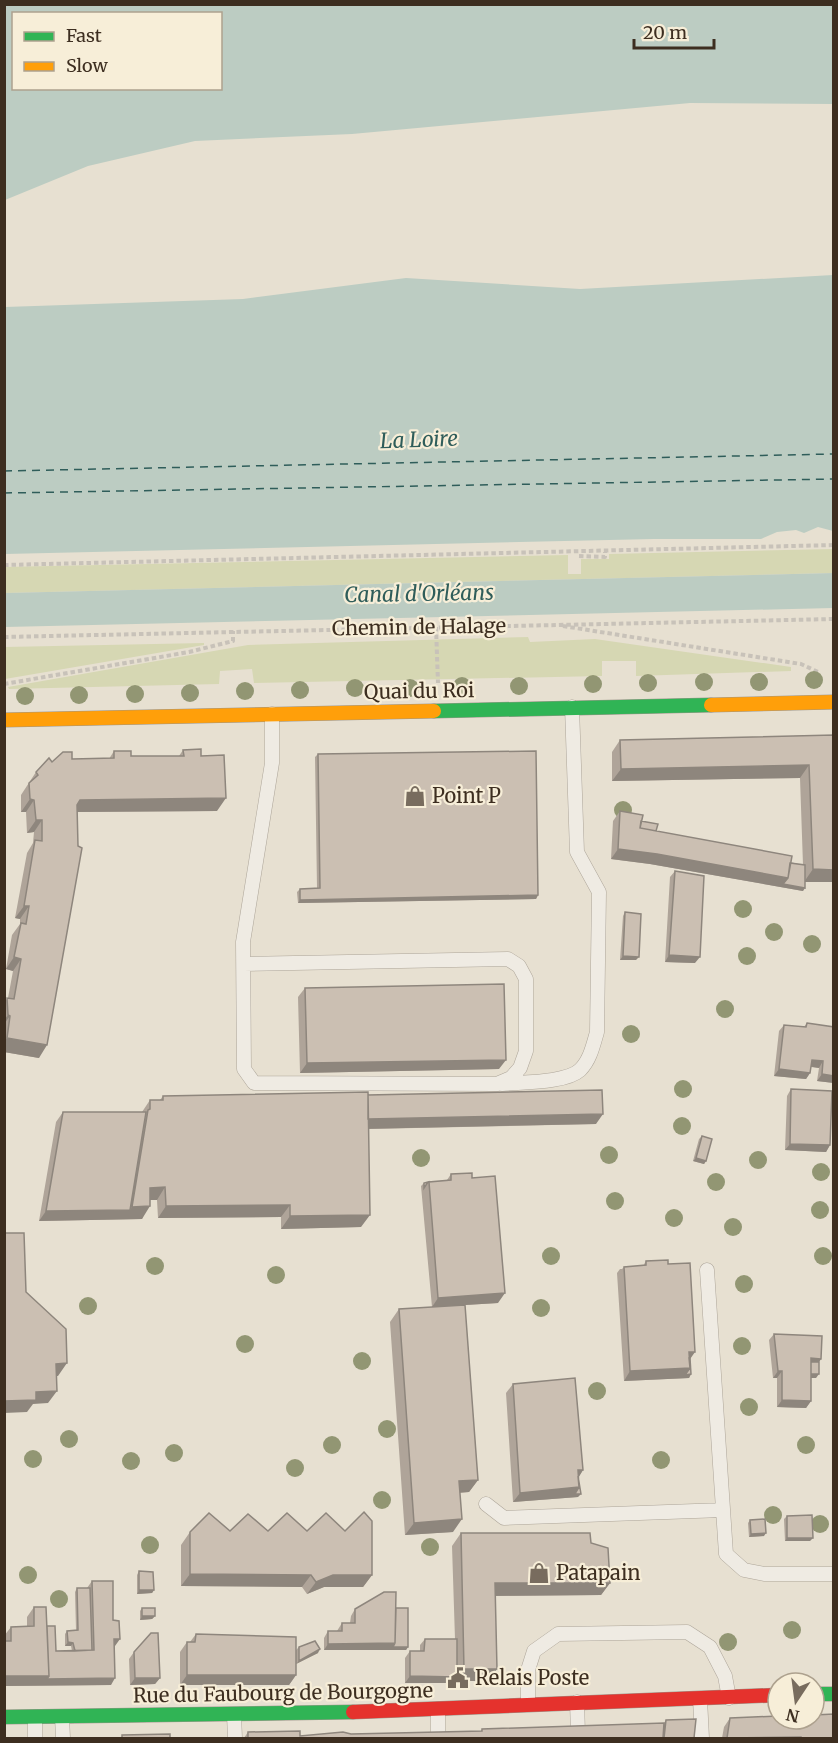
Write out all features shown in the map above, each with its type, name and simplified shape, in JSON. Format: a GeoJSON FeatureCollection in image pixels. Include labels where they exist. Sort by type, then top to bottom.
{"type":"FeatureCollection","features":[{"type":"Feature","properties":{"kind":"street","name":"Quai du Roi"},"geometry":{"type":"LineString","coordinates":[[4,720],[834,702]]}},
{"type":"Feature","properties":{"kind":"street","name":"Rue du Faubourg de Bourgogne"},"geometry":{"type":"LineString","coordinates":[[4,1718],[234,1714],[337,1718],[528,1704],[766,1696]]}},
{"type":"Feature","properties":{"kind":"lane"},"geometry":{"type":"LineString","coordinates":[[272,714],[272,763],[243,942],[244,1069],[254,1083],[497,1084],[565,1078],[579,1071],[591,1053],[597,1032],[599,892],[577,852],[572,707]]}},
{"type":"Feature","properties":{"kind":"lane"},"geometry":{"type":"LineString","coordinates":[[243,964],[508,959],[519,966],[526,979],[526,1051],[520,1068],[511,1078],[497,1084]]}},
{"type":"Feature","properties":{"kind":"lane"},"geometry":{"type":"LineString","coordinates":[[707,1270],[726,1554],[744,1570],[764,1574],[834,1574]]}},
{"type":"Feature","properties":{"kind":"lane"},"geometry":{"type":"LineString","coordinates":[[486,1504],[504,1518],[723,1510]]}},
{"type":"Feature","properties":{"kind":"lane"},"geometry":{"type":"LineString","coordinates":[[528,1704],[528,1670],[534,1651],[558,1634],[687,1632],[710,1647],[724,1676],[729,1698]]}},
{"type":"Feature","properties":{"kind":"lane"},"geometry":{"type":"LineString","coordinates":[[700,1699],[702,1738]]}},
{"type":"Feature","properties":{"kind":"lane"},"geometry":{"type":"LineString","coordinates":[[577,1702],[578,1733]]}},
{"type":"Feature","properties":{"kind":"lane"},"geometry":{"type":"LineString","coordinates":[[438,1709],[438,1738]]}},
{"type":"Feature","properties":{"kind":"lane"},"geometry":{"type":"LineString","coordinates":[[234,1714],[235,1738]]}},
{"type":"Feature","properties":{"kind":"lane"},"geometry":{"type":"LineString","coordinates":[[35,1717],[35,1738]]}},
{"type":"Feature","properties":{"kind":"lane"},"geometry":{"type":"LineString","coordinates":[[62,1717],[63,1738]]}},
{"type":"Feature","properties":{"kind":"path"},"geometry":{"type":"LineString","coordinates":[[4,565],[834,545]]}},
{"type":"Feature","properties":{"kind":"path"},"geometry":{"type":"LineString","coordinates":[[579,556],[605,557],[605,552]]}},
{"type":"Feature","properties":{"kind":"path","name":"Chemin de Halage"},"geometry":{"type":"LineString","coordinates":[[4,637],[834,619]]}},
{"type":"Feature","properties":{"kind":"path"},"geometry":{"type":"LineString","coordinates":[[552,624],[801,664],[827,676]]}},
{"type":"Feature","properties":{"kind":"path"},"geometry":{"type":"LineString","coordinates":[[436,627],[438,683]]}},
{"type":"Feature","properties":{"kind":"path"},"geometry":{"type":"LineString","coordinates":[[4,684],[189,652],[233,640],[233,631]]}},
{"type":"Feature","properties":{"kind":"green space"},"geometry":{"type":"Polygon","coordinates":[[[834,549],[833,573],[5,593],[4,567],[568,555],[568,574],[581,574],[581,559],[609,559],[609,554],[834,549]]]}},
{"type":"Feature","properties":{"kind":"green space"},"geometry":{"type":"Polygon","coordinates":[[[528,637],[530,642],[595,639],[791,667],[791,671],[636,676],[636,661],[602,661],[602,676],[254,683],[252,669],[220,671],[219,684],[9,689],[8,687],[248,645],[528,637]]]}},
{"type":"Feature","properties":{"kind":"green space"},"geometry":{"type":"Polygon","coordinates":[[[204,643],[204,645],[5,679],[5,647],[204,643]]]}},
{"type":"Feature","properties":{"kind":"water"},"geometry":{"type":"Polygon","coordinates":[[[5,4],[833,5],[833,104],[690,103],[352,134],[195,141],[88,166],[5,200],[5,4]]]}},
{"type":"Feature","properties":{"kind":"water","name":"La Loire"},"geometry":{"type":"Polygon","coordinates":[[[833,275],[833,531],[818,527],[804,533],[796,530],[777,532],[761,539],[654,539],[5,554],[5,307],[243,299],[406,278],[580,289],[833,275]]]}},
{"type":"Feature","properties":{"kind":"water","name":"Canal d'Orléans"},"geometry":{"type":"Polygon","coordinates":[[[834,573],[833,608],[5,627],[5,593],[834,573]]]}},
{"type":"Feature","properties":{"kind":"building"},"geometry":{"type":"Polygon","coordinates":[[[834,735],[834,870],[813,869],[809,765],[621,769],[620,740],[834,735]]]}},
{"type":"Feature","properties":{"kind":"building"},"geometry":{"type":"Polygon","coordinates":[[[201,749],[201,756],[224,755],[226,798],[80,800],[77,805],[78,846],[82,848],[47,1045],[7,1038],[10,1016],[8,1015],[7,998],[14,999],[21,959],[14,957],[21,923],[26,924],[29,906],[24,906],[35,840],[42,841],[42,820],[36,820],[34,800],[30,799],[29,783],[38,775],[36,772],[49,758],[52,762],[63,752],[72,752],[72,759],[114,758],[114,751],[131,751],[131,756],[184,756],[183,750],[201,749]]]}},
{"type":"Feature","properties":{"kind":"building"},"geometry":{"type":"Polygon","coordinates":[[[536,751],[538,895],[300,900],[300,889],[320,888],[318,754],[536,751]]]}},
{"type":"Feature","properties":{"kind":"building"},"geometry":{"type":"Polygon","coordinates":[[[620,811],[643,815],[640,828],[792,856],[788,878],[618,849],[620,811]]]}},
{"type":"Feature","properties":{"kind":"building"},"geometry":{"type":"Polygon","coordinates":[[[641,821],[658,824],[656,831],[640,828],[641,821]]]}},
{"type":"Feature","properties":{"kind":"building"},"geometry":{"type":"Polygon","coordinates":[[[790,863],[805,865],[805,888],[783,884],[788,878],[790,863]]]}},
{"type":"Feature","properties":{"kind":"building"},"geometry":{"type":"Polygon","coordinates":[[[675,871],[704,876],[700,957],[669,955],[675,871]]]}},
{"type":"Feature","properties":{"kind":"building"},"geometry":{"type":"Polygon","coordinates":[[[625,912],[641,914],[639,957],[623,956],[625,912]]]}},
{"type":"Feature","properties":{"kind":"building"},"geometry":{"type":"Polygon","coordinates":[[[504,984],[506,1060],[307,1063],[305,988],[504,984]]]}},
{"type":"Feature","properties":{"kind":"building"},"geometry":{"type":"Polygon","coordinates":[[[807,1023],[834,1027],[834,1076],[822,1074],[823,1061],[812,1060],[810,1073],[779,1069],[784,1025],[806,1027],[807,1023]]]}},
{"type":"Feature","properties":{"kind":"building"},"geometry":{"type":"Polygon","coordinates":[[[791,1089],[832,1091],[830,1145],[790,1144],[791,1089]]]}},
{"type":"Feature","properties":{"kind":"building"},"geometry":{"type":"Polygon","coordinates":[[[602,1090],[603,1114],[368,1119],[368,1095],[602,1090]]]}},
{"type":"Feature","properties":{"kind":"building"},"geometry":{"type":"Polygon","coordinates":[[[368,1092],[370,1215],[290,1216],[290,1205],[166,1206],[165,1187],[150,1188],[150,1206],[132,1207],[150,1100],[163,1100],[163,1096],[368,1092]]]}},
{"type":"Feature","properties":{"kind":"building"},"geometry":{"type":"Polygon","coordinates":[[[63,1112],[146,1112],[130,1210],[46,1211],[63,1112]]]}},
{"type":"Feature","properties":{"kind":"building"},"geometry":{"type":"Polygon","coordinates":[[[702,1136],[712,1139],[706,1161],[696,1158],[702,1136]]]}},
{"type":"Feature","properties":{"kind":"building"},"geometry":{"type":"Polygon","coordinates":[[[472,1173],[472,1178],[495,1176],[505,1293],[438,1298],[429,1182],[451,1180],[451,1174],[472,1173]]]}},
{"type":"Feature","properties":{"kind":"building"},"geometry":{"type":"Polygon","coordinates":[[[4,1233],[24,1233],[26,1292],[66,1329],[67,1363],[56,1364],[57,1391],[36,1392],[36,1400],[4,1401],[4,1233]]]}},
{"type":"Feature","properties":{"kind":"building"},"geometry":{"type":"Polygon","coordinates":[[[668,1260],[668,1264],[690,1263],[695,1352],[689,1352],[690,1368],[630,1371],[624,1267],[646,1265],[646,1261],[668,1260]]]}},
{"type":"Feature","properties":{"kind":"building"},"geometry":{"type":"Polygon","coordinates":[[[465,1305],[478,1480],[459,1481],[462,1519],[414,1523],[399,1309],[465,1305]]]}},
{"type":"Feature","properties":{"kind":"building"},"geometry":{"type":"Polygon","coordinates":[[[774,1334],[822,1336],[821,1359],[811,1358],[811,1401],[782,1400],[782,1371],[778,1371],[774,1334]]]}},
{"type":"Feature","properties":{"kind":"building"},"geometry":{"type":"Polygon","coordinates":[[[689,1358],[691,1374],[685,1375],[690,1368],[689,1358]]]}},
{"type":"Feature","properties":{"kind":"building"},"geometry":{"type":"Polygon","coordinates":[[[811,1362],[819,1362],[819,1374],[811,1374],[811,1362]]]}},
{"type":"Feature","properties":{"kind":"building"},"geometry":{"type":"Polygon","coordinates":[[[575,1378],[583,1470],[578,1470],[579,1487],[520,1493],[513,1384],[575,1378]]]}},
{"type":"Feature","properties":{"kind":"building"},"geometry":{"type":"Polygon","coordinates":[[[578,1476],[581,1494],[575,1494],[579,1487],[578,1476]]]}},
{"type":"Feature","properties":{"kind":"building"},"geometry":{"type":"Polygon","coordinates":[[[364,1512],[372,1521],[372,1575],[333,1575],[316,1582],[311,1575],[190,1574],[190,1532],[209,1513],[230,1531],[248,1514],[268,1531],[287,1513],[307,1531],[326,1513],[345,1531],[364,1512]]]}},
{"type":"Feature","properties":{"kind":"building"},"geometry":{"type":"Polygon","coordinates":[[[812,1515],[813,1538],[787,1538],[787,1516],[812,1515]]]}},
{"type":"Feature","properties":{"kind":"building"},"geometry":{"type":"Polygon","coordinates":[[[765,1519],[766,1533],[751,1534],[750,1520],[765,1519]]]}},
{"type":"Feature","properties":{"kind":"building"},"geometry":{"type":"Polygon","coordinates":[[[461,1533],[590,1533],[591,1543],[608,1548],[610,1583],[495,1583],[497,1669],[464,1669],[461,1533]]]}},
{"type":"Feature","properties":{"kind":"building"},"geometry":{"type":"Polygon","coordinates":[[[139,1571],[153,1572],[154,1590],[139,1590],[139,1571]]]}},
{"type":"Feature","properties":{"kind":"building"},"geometry":{"type":"Polygon","coordinates":[[[92,1581],[113,1581],[113,1620],[119,1621],[120,1639],[114,1639],[115,1678],[47,1679],[49,1676],[47,1626],[55,1626],[56,1651],[94,1650],[92,1581]]]}},
{"type":"Feature","properties":{"kind":"building"},"geometry":{"type":"Polygon","coordinates":[[[77,1588],[90,1588],[92,1650],[75,1651],[73,1643],[68,1642],[67,1631],[78,1630],[77,1588]]]}},
{"type":"Feature","properties":{"kind":"building"},"geometry":{"type":"Polygon","coordinates":[[[384,1592],[396,1592],[395,1643],[328,1644],[328,1631],[342,1631],[342,1623],[355,1623],[355,1609],[384,1592]]]}},
{"type":"Feature","properties":{"kind":"building"},"geometry":{"type":"Polygon","coordinates":[[[34,1607],[46,1607],[49,1676],[4,1676],[4,1641],[11,1641],[11,1627],[34,1626],[34,1607]]]}},
{"type":"Feature","properties":{"kind":"building"},"geometry":{"type":"Polygon","coordinates":[[[142,1608],[155,1608],[155,1616],[142,1616],[142,1608]]]}},
{"type":"Feature","properties":{"kind":"building"},"geometry":{"type":"Polygon","coordinates":[[[396,1608],[408,1608],[408,1647],[393,1647],[396,1608]]]}},
{"type":"Feature","properties":{"kind":"building"},"geometry":{"type":"Polygon","coordinates":[[[151,1633],[158,1633],[160,1678],[135,1678],[134,1652],[151,1633]]]}},
{"type":"Feature","properties":{"kind":"building"},"geometry":{"type":"Polygon","coordinates":[[[196,1634],[296,1637],[296,1675],[187,1675],[187,1642],[195,1642],[196,1634]]]}},
{"type":"Feature","properties":{"kind":"building"},"geometry":{"type":"Polygon","coordinates":[[[425,1639],[457,1639],[457,1677],[410,1676],[410,1651],[424,1651],[425,1639]]]}},
{"type":"Feature","properties":{"kind":"building"},"geometry":{"type":"Polygon","coordinates":[[[315,1641],[320,1649],[299,1661],[299,1647],[315,1641]]]}},
{"type":"Feature","properties":{"kind":"building"},"geometry":{"type":"Polygon","coordinates":[[[826,1714],[834,1714],[834,1738],[727,1738],[730,1718],[766,1716],[766,1731],[826,1731],[826,1714]]]}},
{"type":"Feature","properties":{"kind":"building"},"geometry":{"type":"Polygon","coordinates":[[[696,1719],[694,1738],[664,1738],[666,1720],[696,1719]]]}},
{"type":"Feature","properties":{"kind":"building"},"geometry":{"type":"Polygon","coordinates":[[[664,1723],[663,1738],[248,1738],[248,1732],[300,1731],[300,1736],[343,1732],[351,1734],[482,1731],[482,1729],[664,1723]]]}},
{"type":"Feature","properties":{"kind":"building"},"geometry":{"type":"Polygon","coordinates":[[[170,1734],[170,1738],[122,1738],[122,1735],[170,1734]]]}},
{"type":"Feature","properties":{"kind":"ferry route"},"geometry":{"type":"LineString","coordinates":[[4,471],[834,454]]}},
{"type":"Feature","properties":{"kind":"ferry route"},"geometry":{"type":"LineString","coordinates":[[4,493],[834,479]]}},
{"type":"Feature","properties":{"kind":"traffic: fast"},"geometry":{"type":"LineString","coordinates":[[434,711],[711,705]]}},
{"type":"Feature","properties":{"kind":"traffic: fast"},"geometry":{"type":"LineString","coordinates":[[826,1694],[834,1694]]}},
{"type":"Feature","properties":{"kind":"traffic: fast"},"geometry":{"type":"LineString","coordinates":[[4,1717],[353,1712]]}},
{"type":"Feature","properties":{"kind":"traffic: slow"},"geometry":{"type":"LineString","coordinates":[[711,705],[834,702]]}},
{"type":"Feature","properties":{"kind":"traffic: slow"},"geometry":{"type":"LineString","coordinates":[[4,720],[434,711]]}},
{"type":"Feature","properties":{"kind":"traffic: jam"},"geometry":{"type":"LineString","coordinates":[[353,1712],[766,1695]]}},
{"type":"Feature","properties":{"kind":"place","name":"Point P"},"geometry":{"type":"Point","coordinates":[415,796]}},
{"type":"Feature","properties":{"kind":"place","name":"Patapain"},"geometry":{"type":"Point","coordinates":[539,1573]}},
{"type":"Feature","properties":{"kind":"place","name":"Relais Poste"},"geometry":{"type":"Point","coordinates":[458,1678]}}]}
